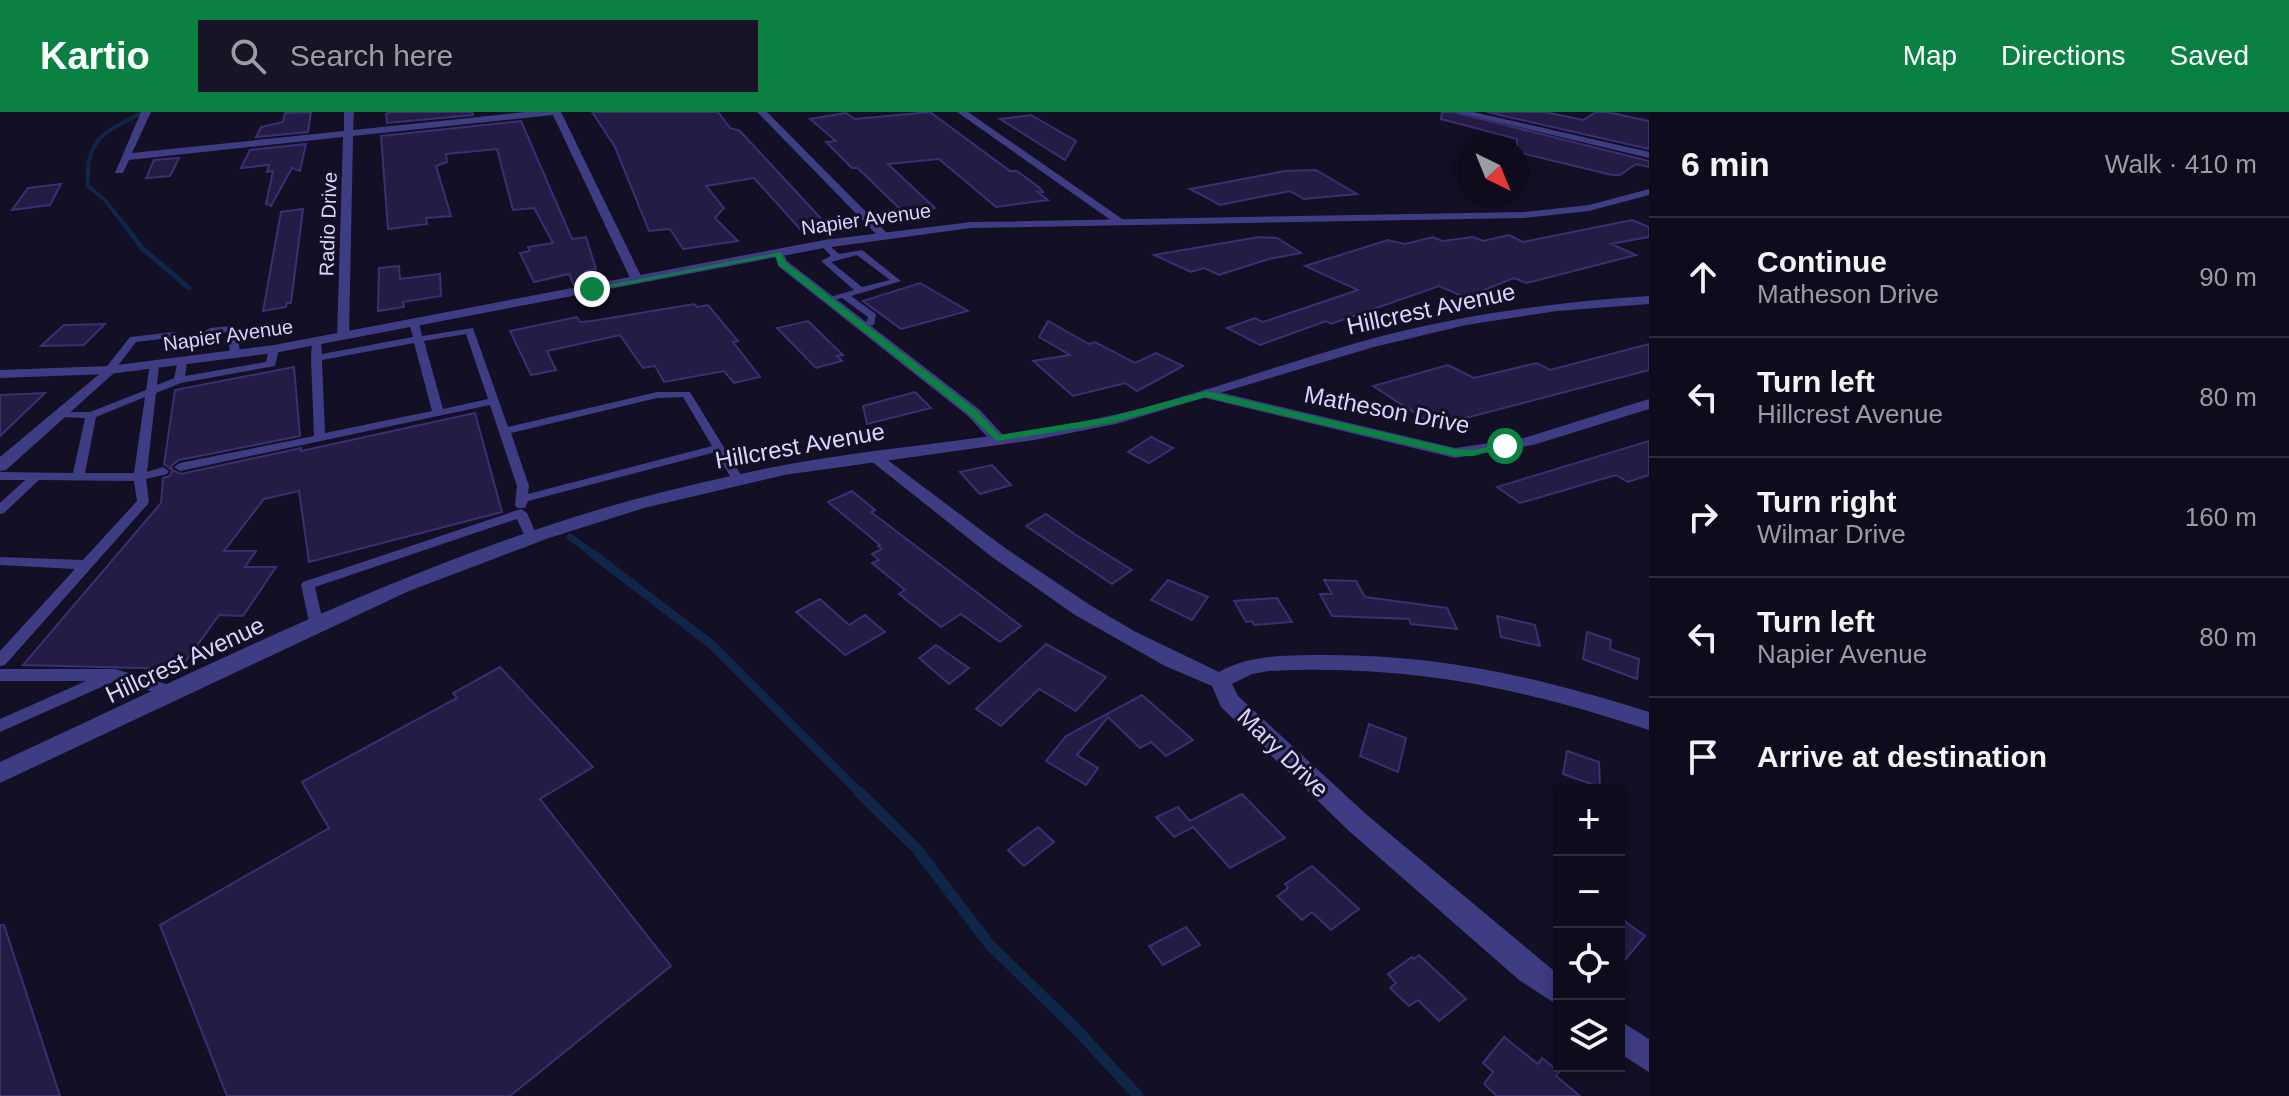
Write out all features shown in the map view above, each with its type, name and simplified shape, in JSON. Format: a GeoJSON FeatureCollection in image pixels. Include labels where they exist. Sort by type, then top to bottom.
{"type":"FeatureCollection","features":[{"type":"Feature","properties":{"kind":"street"},"geometry":{"type":"LineString","coordinates":[[119,171],[146,112]]}},
{"type":"Feature","properties":{"kind":"street","name":"Radio Drive"},"geometry":{"type":"LineString","coordinates":[[342,337],[349,112]]}},
{"type":"Feature","properties":{"kind":"street"},"geometry":{"type":"LineString","coordinates":[[125,157],[554,112],[637,280]]}},
{"type":"Feature","properties":{"kind":"street"},"geometry":{"type":"LineString","coordinates":[[762,112],[882,234]]}},
{"type":"Feature","properties":{"kind":"street"},"geometry":{"type":"LineString","coordinates":[[962,112],[1119,221]]}},
{"type":"Feature","properties":{"kind":"street"},"geometry":{"type":"LineString","coordinates":[[1461,112],[1649,155]]}},
{"type":"Feature","properties":{"kind":"street","name":"Napier Avenue"},"geometry":{"type":"LineString","coordinates":[[0,374],[109,370],[274,349],[882,234],[971,225],[1524,215],[1589,208],[1649,192]]}},
{"type":"Feature","properties":{"kind":"street"},"geometry":{"type":"LineString","coordinates":[[778,253],[782,263],[974,413],[997,438]]}},
{"type":"Feature","properties":{"kind":"street","name":"Hillcrest Avenue"},"geometry":{"type":"LineString","coordinates":[[0,773],[402,586],[531,536],[679,492],[1111,420],[1433,328],[1532,311],[1649,300]]}},
{"type":"Feature","properties":{"kind":"street"},"geometry":{"type":"LineString","coordinates":[[0,466],[109,370]]}},
{"type":"Feature","properties":{"kind":"street","name":"Matheson Drive"},"geometry":{"type":"LineString","coordinates":[[1206,394],[1393,440],[1464,453],[1505,446],[1649,404]]}},
{"type":"Feature","properties":{"kind":"street"},"geometry":{"type":"LineString","coordinates":[[877,457],[1031,579],[1170,661],[1220,681],[1252,666],[1365,660],[1431,666],[1497,676],[1578,697],[1649,721]]}},
{"type":"Feature","properties":{"kind":"street","name":"Mary Drive"},"geometry":{"type":"LineString","coordinates":[[1220,681],[1229,701],[1358,823],[1553,988]]}},
{"type":"Feature","properties":{"kind":"street"},"geometry":{"type":"LineString","coordinates":[[1625,1039],[1649,1057]]}},
{"type":"Feature","properties":{"kind":"lane"},"geometry":{"type":"LineString","coordinates":[[824,244],[837,257]]}},
{"type":"Feature","properties":{"kind":"lane"},"geometry":{"type":"LineString","coordinates":[[828,299],[861,291],[897,281],[859,252],[825,261],[861,291]]}},
{"type":"Feature","properties":{"kind":"lane"},"geometry":{"type":"LineString","coordinates":[[844,295],[873,316],[871,323],[863,326]]}},
{"type":"Feature","properties":{"kind":"lane"},"geometry":{"type":"LineString","coordinates":[[414,323],[438,412]]}},
{"type":"Feature","properties":{"kind":"lane"},"geometry":{"type":"LineString","coordinates":[[212,331],[232,329],[235,355]]}},
{"type":"Feature","properties":{"kind":"lane"},"geometry":{"type":"LineString","coordinates":[[316,358],[470,330],[523,486],[521,506],[531,536]]}},
{"type":"Feature","properties":{"kind":"lane"},"geometry":{"type":"LineString","coordinates":[[109,370],[133,339],[170,335]]}},
{"type":"Feature","properties":{"kind":"lane"},"geometry":{"type":"LineString","coordinates":[[316,342],[320,438]]}},
{"type":"Feature","properties":{"kind":"lane"},"geometry":{"type":"LineString","coordinates":[[59,414],[91,415],[179,380],[271,364],[274,349]]}},
{"type":"Feature","properties":{"kind":"lane"},"geometry":{"type":"LineString","coordinates":[[179,380],[182,362]]}},
{"type":"Feature","properties":{"kind":"lane"},"geometry":{"type":"LineString","coordinates":[[1,674],[87,565],[143,502],[140,477],[154,365]]}},
{"type":"Feature","properties":{"kind":"lane"},"geometry":{"type":"LineString","coordinates":[[505,431],[657,395],[686,394],[738,480]]}},
{"type":"Feature","properties":{"kind":"lane"},"geometry":{"type":"LineString","coordinates":[[180,467],[494,401]]}},
{"type":"Feature","properties":{"kind":"lane"},"geometry":{"type":"LineString","coordinates":[[79,475],[91,415]]}},
{"type":"Feature","properties":{"kind":"lane"},"geometry":{"type":"LineString","coordinates":[[317,626],[308,585],[521,506],[719,448]]}},
{"type":"Feature","properties":{"kind":"lane"},"geometry":{"type":"LineString","coordinates":[[0,476],[140,477],[163,471]]}},
{"type":"Feature","properties":{"kind":"lane"},"geometry":{"type":"LineString","coordinates":[[0,510],[36,476]]}},
{"type":"Feature","properties":{"kind":"lane"},"geometry":{"type":"LineString","coordinates":[[0,561],[87,565]]}},
{"type":"Feature","properties":{"kind":"lane"},"geometry":{"type":"LineString","coordinates":[[1,674],[115,675],[175,692]]}},
{"type":"Feature","properties":{"kind":"lane"},"geometry":{"type":"LineString","coordinates":[[0,726],[115,675]]}},
{"type":"Feature","properties":{"kind":"building"},"geometry":{"type":"Polygon","coordinates":[[[311,112],[308,132],[256,137],[261,127],[283,122],[285,113],[311,112]]]}},
{"type":"Feature","properties":{"kind":"building"},"geometry":{"type":"Polygon","coordinates":[[[472,112],[473,115],[387,123],[386,114],[472,112]]]}},
{"type":"Feature","properties":{"kind":"building"},"geometry":{"type":"Polygon","coordinates":[[[592,112],[718,112],[730,128],[740,131],[827,225],[800,229],[754,178],[706,186],[724,208],[715,218],[738,241],[683,249],[670,229],[649,231],[615,147],[592,112]]]}},
{"type":"Feature","properties":{"kind":"building"},"geometry":{"type":"Polygon","coordinates":[[[930,112],[1010,171],[1017,171],[1040,188],[1043,192],[1038,192],[1048,200],[996,207],[939,159],[888,164],[935,208],[904,213],[826,142],[836,141],[810,119],[846,113],[855,119],[930,112]]]}},
{"type":"Feature","properties":{"kind":"building"},"geometry":{"type":"Polygon","coordinates":[[[1442,112],[1453,112],[1649,161],[1649,167],[1636,164],[1620,175],[1612,175],[1529,155],[1529,136],[1506,136],[1441,119],[1442,112]]]}},
{"type":"Feature","properties":{"kind":"building"},"geometry":{"type":"Polygon","coordinates":[[[1487,112],[1545,112],[1583,120],[1596,112],[1607,112],[1649,121],[1649,149],[1487,112]]]}},
{"type":"Feature","properties":{"kind":"building"},"geometry":{"type":"Polygon","coordinates":[[[1031,115],[1076,141],[1065,160],[1000,119],[1031,115]]]}},
{"type":"Feature","properties":{"kind":"building"},"geometry":{"type":"Polygon","coordinates":[[[521,121],[572,239],[586,237],[596,269],[585,271],[589,282],[574,285],[569,274],[534,282],[520,253],[530,251],[528,247],[553,243],[534,208],[513,210],[497,149],[446,154],[447,162],[436,166],[451,216],[426,218],[427,224],[388,229],[381,136],[521,121]]]}},
{"type":"Feature","properties":{"kind":"building"},"geometry":{"type":"Polygon","coordinates":[[[306,144],[300,171],[292,168],[271,206],[266,204],[273,171],[267,172],[269,165],[241,168],[250,150],[306,144]]]}},
{"type":"Feature","properties":{"kind":"building"},"geometry":{"type":"Polygon","coordinates":[[[179,158],[170,176],[146,178],[154,160],[179,158]]]}},
{"type":"Feature","properties":{"kind":"building"},"geometry":{"type":"Polygon","coordinates":[[[1316,170],[1357,194],[1304,199],[1290,191],[1220,205],[1190,189],[1285,171],[1316,170]]]}},
{"type":"Feature","properties":{"kind":"building"},"geometry":{"type":"Polygon","coordinates":[[[61,184],[50,205],[12,210],[28,188],[61,184]]]}},
{"type":"Feature","properties":{"kind":"building"},"geometry":{"type":"Polygon","coordinates":[[[303,209],[291,303],[287,303],[286,307],[263,311],[281,212],[303,209]]]}},
{"type":"Feature","properties":{"kind":"building"},"geometry":{"type":"Polygon","coordinates":[[[1632,220],[1649,227],[1649,237],[1611,244],[1636,255],[1527,283],[1514,278],[1469,296],[1439,286],[1260,345],[1227,328],[1255,318],[1263,322],[1358,290],[1305,266],[1388,240],[1405,244],[1433,237],[1442,241],[1473,237],[1483,241],[1509,235],[1523,242],[1632,220]]]}},
{"type":"Feature","properties":{"kind":"building"},"geometry":{"type":"Polygon","coordinates":[[[1259,237],[1277,238],[1301,253],[1269,259],[1219,275],[1204,268],[1191,272],[1154,255],[1259,237]]]}},
{"type":"Feature","properties":{"kind":"building"},"geometry":{"type":"Polygon","coordinates":[[[399,266],[400,279],[440,274],[441,296],[403,302],[404,307],[378,311],[379,268],[399,266]]]}},
{"type":"Feature","properties":{"kind":"building"},"geometry":{"type":"Polygon","coordinates":[[[920,283],[968,311],[901,329],[863,301],[920,283]]]}},
{"type":"Feature","properties":{"kind":"building"},"geometry":{"type":"Polygon","coordinates":[[[694,304],[697,307],[708,305],[738,341],[733,342],[760,377],[734,383],[724,371],[664,382],[655,366],[643,368],[620,335],[547,351],[556,370],[531,375],[510,331],[577,317],[580,322],[592,321],[694,304]]]}},
{"type":"Feature","properties":{"kind":"building"},"geometry":{"type":"Polygon","coordinates":[[[808,321],[843,355],[837,356],[842,361],[816,368],[777,328],[808,321]]]}},
{"type":"Feature","properties":{"kind":"building"},"geometry":{"type":"Polygon","coordinates":[[[1048,321],[1089,344],[1095,342],[1135,363],[1156,353],[1183,366],[1137,391],[1125,383],[1073,396],[1033,361],[1070,355],[1039,337],[1048,321]]]}},
{"type":"Feature","properties":{"kind":"building"},"geometry":{"type":"Polygon","coordinates":[[[105,324],[84,345],[41,346],[64,325],[105,324]]]}},
{"type":"Feature","properties":{"kind":"building"},"geometry":{"type":"Polygon","coordinates":[[[1649,344],[1649,370],[1435,426],[1373,386],[1448,365],[1474,378],[1537,363],[1550,370],[1649,344]]]}},
{"type":"Feature","properties":{"kind":"building"},"geometry":{"type":"Polygon","coordinates":[[[294,367],[300,436],[179,460],[171,466],[172,470],[164,464],[175,390],[294,367]]]}},
{"type":"Feature","properties":{"kind":"building"},"geometry":{"type":"Polygon","coordinates":[[[915,392],[931,408],[867,424],[863,406],[915,392]]]}},
{"type":"Feature","properties":{"kind":"building"},"geometry":{"type":"Polygon","coordinates":[[[45,393],[0,436],[0,395],[45,393]]]}},
{"type":"Feature","properties":{"kind":"building"},"geometry":{"type":"Polygon","coordinates":[[[475,413],[502,512],[309,562],[299,491],[264,499],[224,551],[256,551],[245,567],[276,567],[243,616],[219,615],[180,669],[23,665],[161,503],[163,478],[170,476],[172,470],[181,474],[475,413]]]}},
{"type":"Feature","properties":{"kind":"building"},"geometry":{"type":"Polygon","coordinates":[[[1151,437],[1173,448],[1149,463],[1128,452],[1151,437]]]}},
{"type":"Feature","properties":{"kind":"building"},"geometry":{"type":"Polygon","coordinates":[[[1649,441],[1649,475],[1628,482],[1616,475],[1520,503],[1497,487],[1649,441]]]}},
{"type":"Feature","properties":{"kind":"building"},"geometry":{"type":"Polygon","coordinates":[[[992,465],[1011,485],[980,494],[960,472],[992,465]]]}},
{"type":"Feature","properties":{"kind":"building"},"geometry":{"type":"Polygon","coordinates":[[[852,491],[875,510],[871,512],[1021,626],[1000,642],[961,614],[941,627],[899,594],[905,590],[872,563],[879,560],[872,554],[882,549],[880,545],[828,502],[852,491]]]}},
{"type":"Feature","properties":{"kind":"building"},"geometry":{"type":"Polygon","coordinates":[[[1046,514],[1132,570],[1112,584],[1026,526],[1046,514]]]}},
{"type":"Feature","properties":{"kind":"building"},"geometry":{"type":"Polygon","coordinates":[[[1168,580],[1208,597],[1192,620],[1151,600],[1168,580]]]}},
{"type":"Feature","properties":{"kind":"building"},"geometry":{"type":"Polygon","coordinates":[[[1324,580],[1356,581],[1365,597],[1447,608],[1457,629],[1411,624],[1409,619],[1332,616],[1320,594],[1332,594],[1324,580]]]}},
{"type":"Feature","properties":{"kind":"building"},"geometry":{"type":"Polygon","coordinates":[[[1277,598],[1292,622],[1254,625],[1252,621],[1246,622],[1234,601],[1277,598]]]}},
{"type":"Feature","properties":{"kind":"building"},"geometry":{"type":"Polygon","coordinates":[[[820,599],[849,625],[865,615],[885,632],[845,655],[796,612],[820,599]]]}},
{"type":"Feature","properties":{"kind":"building"},"geometry":{"type":"Polygon","coordinates":[[[1497,616],[1535,625],[1540,646],[1501,637],[1497,616]]]}},
{"type":"Feature","properties":{"kind":"building"},"geometry":{"type":"Polygon","coordinates":[[[1587,632],[1611,640],[1610,649],[1639,659],[1637,679],[1583,659],[1587,632]]]}},
{"type":"Feature","properties":{"kind":"building"},"geometry":{"type":"Polygon","coordinates":[[[1046,644],[1106,677],[1076,711],[1039,689],[1001,726],[976,709],[1046,644]]]}},
{"type":"Feature","properties":{"kind":"building"},"geometry":{"type":"Polygon","coordinates":[[[936,645],[969,668],[949,684],[919,658],[936,645]]]}},
{"type":"Feature","properties":{"kind":"building"},"geometry":{"type":"Polygon","coordinates":[[[500,667],[593,767],[540,799],[671,966],[510,1096],[227,1096],[160,925],[329,828],[302,782],[457,698],[453,693],[500,667]]]}},
{"type":"Feature","properties":{"kind":"building"},"geometry":{"type":"Polygon","coordinates":[[[1142,695],[1193,740],[1166,756],[1151,742],[1140,748],[1108,717],[1077,755],[1098,768],[1086,785],[1046,761],[1066,736],[1142,695]]]}},
{"type":"Feature","properties":{"kind":"building"},"geometry":{"type":"Polygon","coordinates":[[[1369,724],[1406,738],[1398,772],[1360,756],[1369,724]]]}},
{"type":"Feature","properties":{"kind":"building"},"geometry":{"type":"Polygon","coordinates":[[[1567,751],[1599,762],[1600,784],[1591,784],[1563,774],[1567,751]]]}},
{"type":"Feature","properties":{"kind":"building"},"geometry":{"type":"Polygon","coordinates":[[[1242,794],[1285,838],[1230,868],[1193,827],[1174,837],[1156,817],[1178,807],[1190,821],[1242,794]]]}},
{"type":"Feature","properties":{"kind":"building"},"geometry":{"type":"Polygon","coordinates":[[[1038,827],[1054,842],[1024,866],[1008,850],[1038,827]]]}},
{"type":"Feature","properties":{"kind":"building"},"geometry":{"type":"Polygon","coordinates":[[[1312,866],[1359,909],[1331,930],[1312,912],[1302,920],[1277,896],[1288,888],[1285,884],[1312,866]]]}},
{"type":"Feature","properties":{"kind":"building"},"geometry":{"type":"Polygon","coordinates":[[[1625,921],[1645,936],[1625,960],[1625,921]]]}},
{"type":"Feature","properties":{"kind":"building"},"geometry":{"type":"Polygon","coordinates":[[[0,925],[4,925],[60,1096],[0,1096],[0,925]]]}},
{"type":"Feature","properties":{"kind":"building"},"geometry":{"type":"Polygon","coordinates":[[[1186,927],[1200,945],[1163,965],[1149,946],[1186,927]]]}},
{"type":"Feature","properties":{"kind":"building"},"geometry":{"type":"Polygon","coordinates":[[[1419,955],[1466,999],[1439,1021],[1418,1000],[1409,1006],[1390,988],[1396,983],[1388,974],[1419,955]]]}},
{"type":"Feature","properties":{"kind":"building"},"geometry":{"type":"Polygon","coordinates":[[[1504,1037],[1538,1064],[1542,1058],[1553,1067],[1553,1072],[1559,1072],[1556,1076],[1580,1096],[1497,1096],[1484,1084],[1493,1072],[1483,1063],[1504,1037]]]}},
{"type":"Feature","properties":{"kind":"waterway"},"geometry":{"type":"LineString","coordinates":[[125,226],[106,201],[88,186],[90,157],[94,146],[108,131],[144,112]]}},
{"type":"Feature","properties":{"kind":"waterway"},"geometry":{"type":"LineString","coordinates":[[124,224],[142,248],[189,288]]}},
{"type":"Feature","properties":{"kind":"waterway"},"geometry":{"type":"LineString","coordinates":[[570,537],[596,556]]}},
{"type":"Feature","properties":{"kind":"waterway"},"geometry":{"type":"LineString","coordinates":[[593,554],[711,644],[859,792]]}},
{"type":"Feature","properties":{"kind":"waterway"},"geometry":{"type":"LineString","coordinates":[[859,792],[917,849],[989,944],[1076,1029],[1138,1096]]}},
{"type":"Feature","properties":{"kind":"route"},"geometry":{"type":"LineString","coordinates":[[592,289],[778,253],[782,263],[974,413],[997,438],[1111,420],[1206,394],[1455,453],[1473,453],[1505,446]]}}]}
